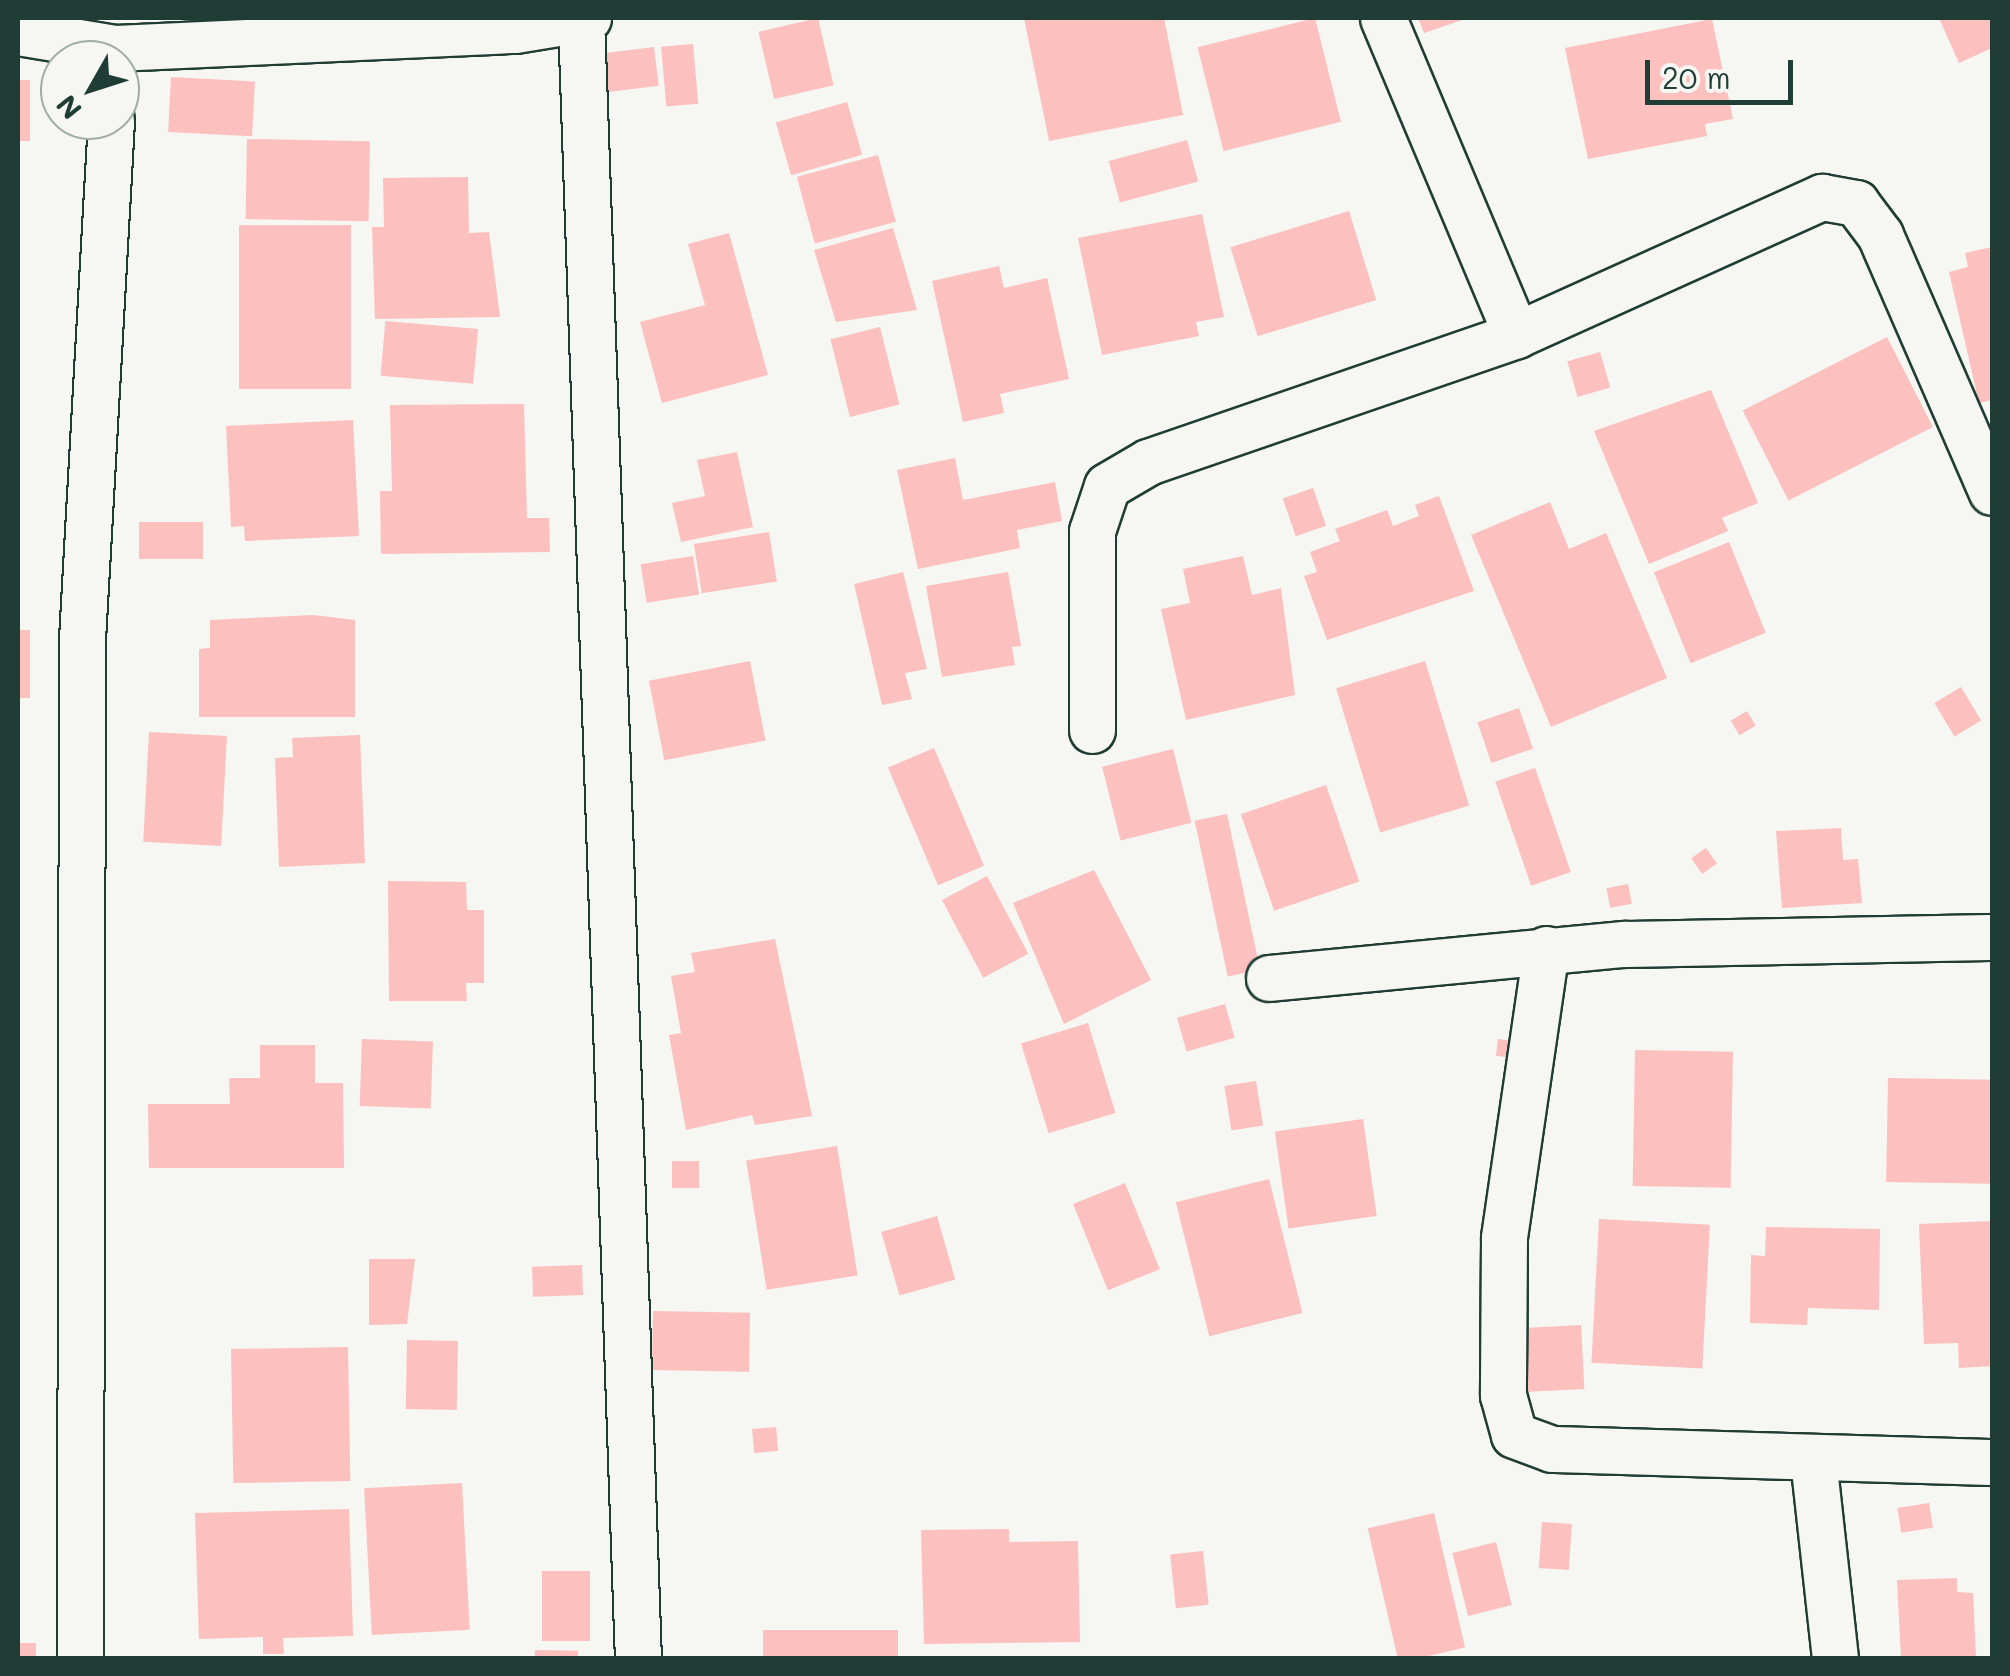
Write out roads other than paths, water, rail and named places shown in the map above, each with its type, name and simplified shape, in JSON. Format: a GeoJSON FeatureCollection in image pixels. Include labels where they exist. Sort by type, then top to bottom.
{"type":"FeatureCollection","features":[{"type":"Feature","properties":{"kind":"street"},"geometry":{"type":"LineString","coordinates":[[1383,18],[1516,334]]}},
{"type":"Feature","properties":{"kind":"street"},"geometry":{"type":"LineString","coordinates":[[140,52],[584,19],[638,1658]]}},
{"type":"Feature","properties":{"kind":"street"},"geometry":{"type":"LineString","coordinates":[[18,32],[53,40]]}},
{"type":"Feature","properties":{"kind":"street"},"geometry":{"type":"LineString","coordinates":[[80,1658],[82,639],[110,140]]}},
{"type":"Feature","properties":{"kind":"street"},"geometry":{"type":"LineString","coordinates":[[1092,730],[1092,532],[1107,486],[1148,462],[1516,334],[1836,194],[1856,203],[1880,235],[1991,485]]}},
{"type":"Feature","properties":{"kind":"street"},"geometry":{"type":"LineString","coordinates":[[1269,978],[1546,949],[1992,937]]}},
{"type":"Feature","properties":{"kind":"street"},"geometry":{"type":"LineString","coordinates":[[1546,949],[1504,1238],[1503,1395],[1514,1435],[1552,1450],[1992,1462]]}},
{"type":"Feature","properties":{"kind":"street"},"geometry":{"type":"LineString","coordinates":[[1812,1459],[1836,1658]]}}]}
